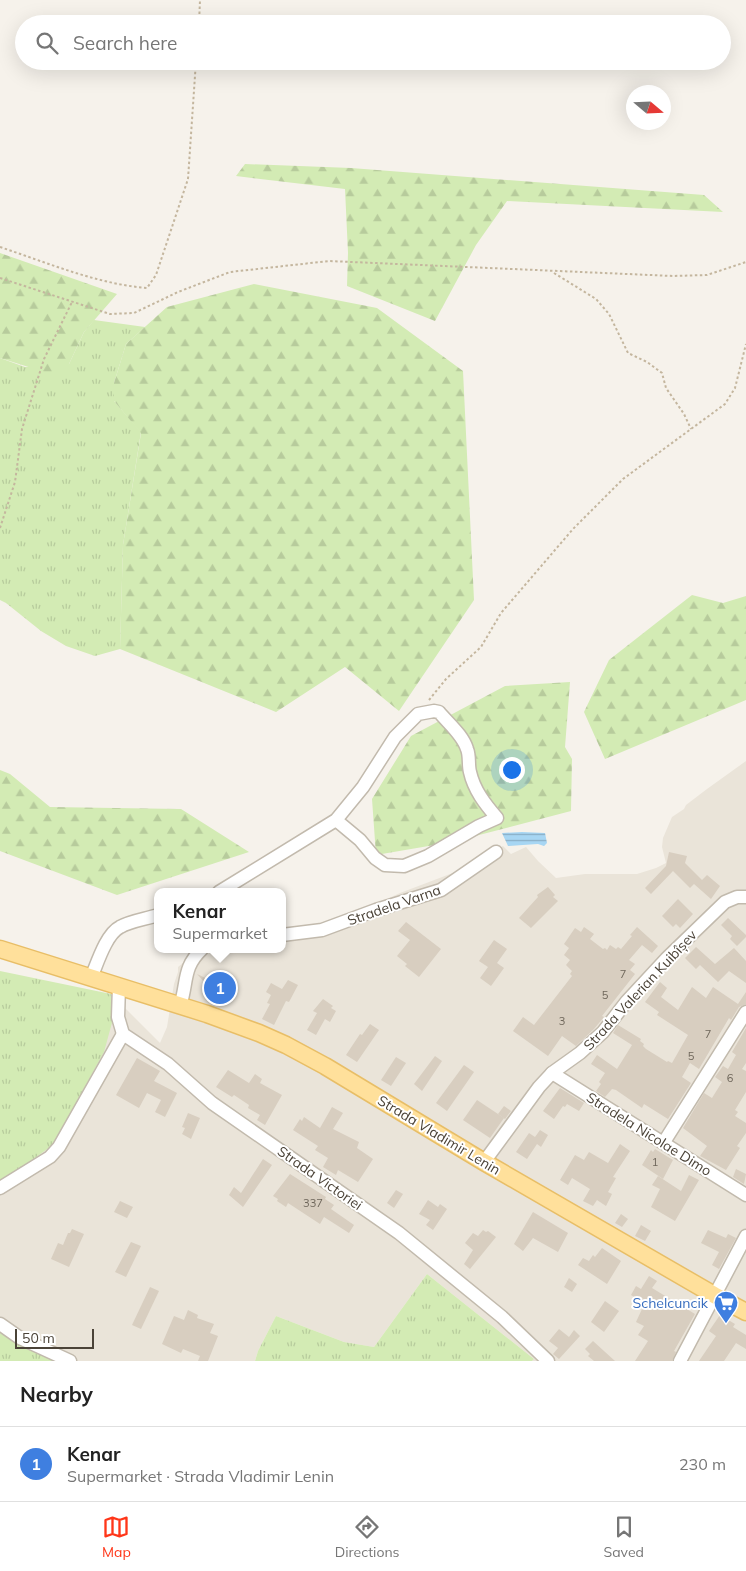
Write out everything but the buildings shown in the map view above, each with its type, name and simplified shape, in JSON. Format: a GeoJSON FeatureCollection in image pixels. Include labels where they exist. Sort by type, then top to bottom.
{"type":"FeatureCollection","features":[{"type":"Feature","properties":{"kind":"main road","name":"Strada Vladimir Lenin"},"geometry":{"type":"LineString","coordinates":[[0,949],[259,1032],[286,1045],[325,1066],[484,1162],[746,1312]]}},
{"type":"Feature","properties":{"kind":"street"},"geometry":{"type":"LineString","coordinates":[[226,888],[336,820],[363,787],[395,737],[418,714],[438,712],[457,733],[467,749],[470,772],[476,789],[483,802],[497,818],[479,826],[428,856],[404,866],[385,865],[375,858],[360,840],[336,820]]}},
{"type":"Feature","properties":{"kind":"street","name":"Stradela Varna"},"geometry":{"type":"LineString","coordinates":[[286,934],[322,930],[376,910],[441,890],[496,852]]}},
{"type":"Feature","properties":{"kind":"street","name":"Strada Valerian Kuibîșev"},"geometry":{"type":"LineString","coordinates":[[484,1162],[539,1086],[552,1073],[580,1053],[603,1032],[627,1001],[653,973],[725,902],[737,897],[746,897]]}},
{"type":"Feature","properties":{"kind":"street"},"geometry":{"type":"LineString","coordinates":[[91,978],[105,945],[119,927],[154,916]]}},
{"type":"Feature","properties":{"kind":"street"},"geometry":{"type":"LineString","coordinates":[[180,1006],[188,966],[198,953]]}},
{"type":"Feature","properties":{"kind":"street"},"geometry":{"type":"LineString","coordinates":[[0,1188],[50,1157],[59,1147],[123,1034],[118,1017],[119,986]]}},
{"type":"Feature","properties":{"kind":"street"},"geometry":{"type":"LineString","coordinates":[[664,1142],[746,1012]]}},
{"type":"Feature","properties":{"kind":"street","name":"Strada Victoriei"},"geometry":{"type":"LineString","coordinates":[[123,1034],[168,1064],[212,1103],[400,1233],[502,1317],[548,1361]]}},
{"type":"Feature","properties":{"kind":"street","name":"Stradela Nicolae Dimo"},"geometry":{"type":"LineString","coordinates":[[552,1073],[746,1195]]}},
{"type":"Feature","properties":{"kind":"street"},"geometry":{"type":"LineString","coordinates":[[680,1361],[746,1236]]}},
{"type":"Feature","properties":{"kind":"street"},"geometry":{"type":"LineString","coordinates":[[0,1324],[20,1338],[70,1361]]}},
{"type":"Feature","properties":{"kind":"path"},"geometry":{"type":"LineString","coordinates":[[199,15],[200,0]]}},
{"type":"Feature","properties":{"kind":"path"},"geometry":{"type":"LineString","coordinates":[[0,247],[99,280],[127,287],[147,288],[156,274],[188,179],[195,70]]}},
{"type":"Feature","properties":{"kind":"path"},"geometry":{"type":"LineString","coordinates":[[0,278],[110,314],[134,313],[178,292],[230,272],[329,261],[673,276],[707,275],[746,262]]}},
{"type":"Feature","properties":{"kind":"path"},"geometry":{"type":"LineString","coordinates":[[552,272],[596,299],[608,314],[628,352],[647,362],[662,374],[666,388],[684,414],[691,429]]}},
{"type":"Feature","properties":{"kind":"path"},"geometry":{"type":"LineString","coordinates":[[0,528],[15,482],[22,429],[44,359],[72,302]]}},
{"type":"Feature","properties":{"kind":"path"},"geometry":{"type":"LineString","coordinates":[[418,714],[446,679],[481,647],[501,613],[573,529],[623,479],[725,404],[736,388],[746,344]]}},
{"type":"Feature","properties":{"kind":"shaded area"},"geometry":{"type":"Polygon","coordinates":[[[746,761],[746,1361],[532,1361],[534,1359],[427,1274],[374,1347],[344,1342],[276,1316],[258,1351],[255,1361],[54,1361],[0,1333],[0,1183],[53,1145],[113,1019],[111,994],[160,1043],[167,1027],[178,967],[195,953],[286,953],[286,930],[333,922],[350,916],[400,893],[458,871],[503,846],[511,854],[526,847],[556,878],[585,874],[637,874],[656,868],[666,863],[662,847],[663,838],[672,817],[746,761]]]}},
{"type":"Feature","properties":{"kind":"green space"},"geometry":{"type":"Polygon","coordinates":[[[245,164],[351,168],[704,195],[723,212],[507,201],[476,245],[435,321],[347,286],[348,253],[345,189],[236,176],[245,164]]]}},
{"type":"Feature","properties":{"kind":"green space"},"geometry":{"type":"Polygon","coordinates":[[[0,253],[117,294],[84,332],[69,364],[54,375],[0,358],[0,253]]]}},
{"type":"Feature","properties":{"kind":"green space"},"geometry":{"type":"Polygon","coordinates":[[[254,284],[377,308],[463,371],[474,600],[399,711],[345,667],[276,712],[120,649],[123,545],[141,433],[114,401],[114,383],[126,344],[167,307],[254,284]]]}},
{"type":"Feature","properties":{"kind":"green space"},"geometry":{"type":"Polygon","coordinates":[[[94,320],[145,327],[126,344],[114,383],[114,401],[141,432],[123,545],[120,649],[95,656],[66,646],[41,631],[0,600],[0,358],[25,367],[69,364],[84,332],[94,320]]]}},
{"type":"Feature","properties":{"kind":"green space"},"geometry":{"type":"Polygon","coordinates":[[[692,595],[723,603],[746,596],[746,700],[605,759],[584,712],[609,660],[692,595]]]}},
{"type":"Feature","properties":{"kind":"green space"},"geometry":{"type":"Polygon","coordinates":[[[570,682],[565,747],[572,759],[571,811],[452,842],[376,855],[372,799],[411,736],[505,686],[570,682]]]}},
{"type":"Feature","properties":{"kind":"green space"},"geometry":{"type":"Polygon","coordinates":[[[0,770],[10,774],[50,807],[181,809],[249,852],[117,895],[0,851],[0,770]]]}},
{"type":"Feature","properties":{"kind":"green space"},"geometry":{"type":"Polygon","coordinates":[[[0,971],[111,994],[113,1019],[104,1052],[53,1145],[0,1183],[0,971]]]}},
{"type":"Feature","properties":{"kind":"green space"},"geometry":{"type":"Polygon","coordinates":[[[427,1274],[534,1359],[532,1361],[255,1361],[258,1351],[276,1316],[344,1342],[374,1347],[427,1274]]]}},
{"type":"Feature","properties":{"kind":"green space"},"geometry":{"type":"Polygon","coordinates":[[[0,1333],[54,1361],[0,1361],[0,1333]]]}},
{"type":"Feature","properties":{"kind":"water"},"geometry":{"type":"Polygon","coordinates":[[[502,833],[545,833],[547,843],[544,846],[538,844],[508,846],[502,833]]]}},
{"type":"Feature","properties":{"kind":"place","name":"Kenar"},"geometry":{"type":"Point","coordinates":[220,988]}},
{"type":"Feature","properties":{"kind":"place","name":"Schelcuncik"},"geometry":{"type":"Point","coordinates":[726,1324]}}]}
